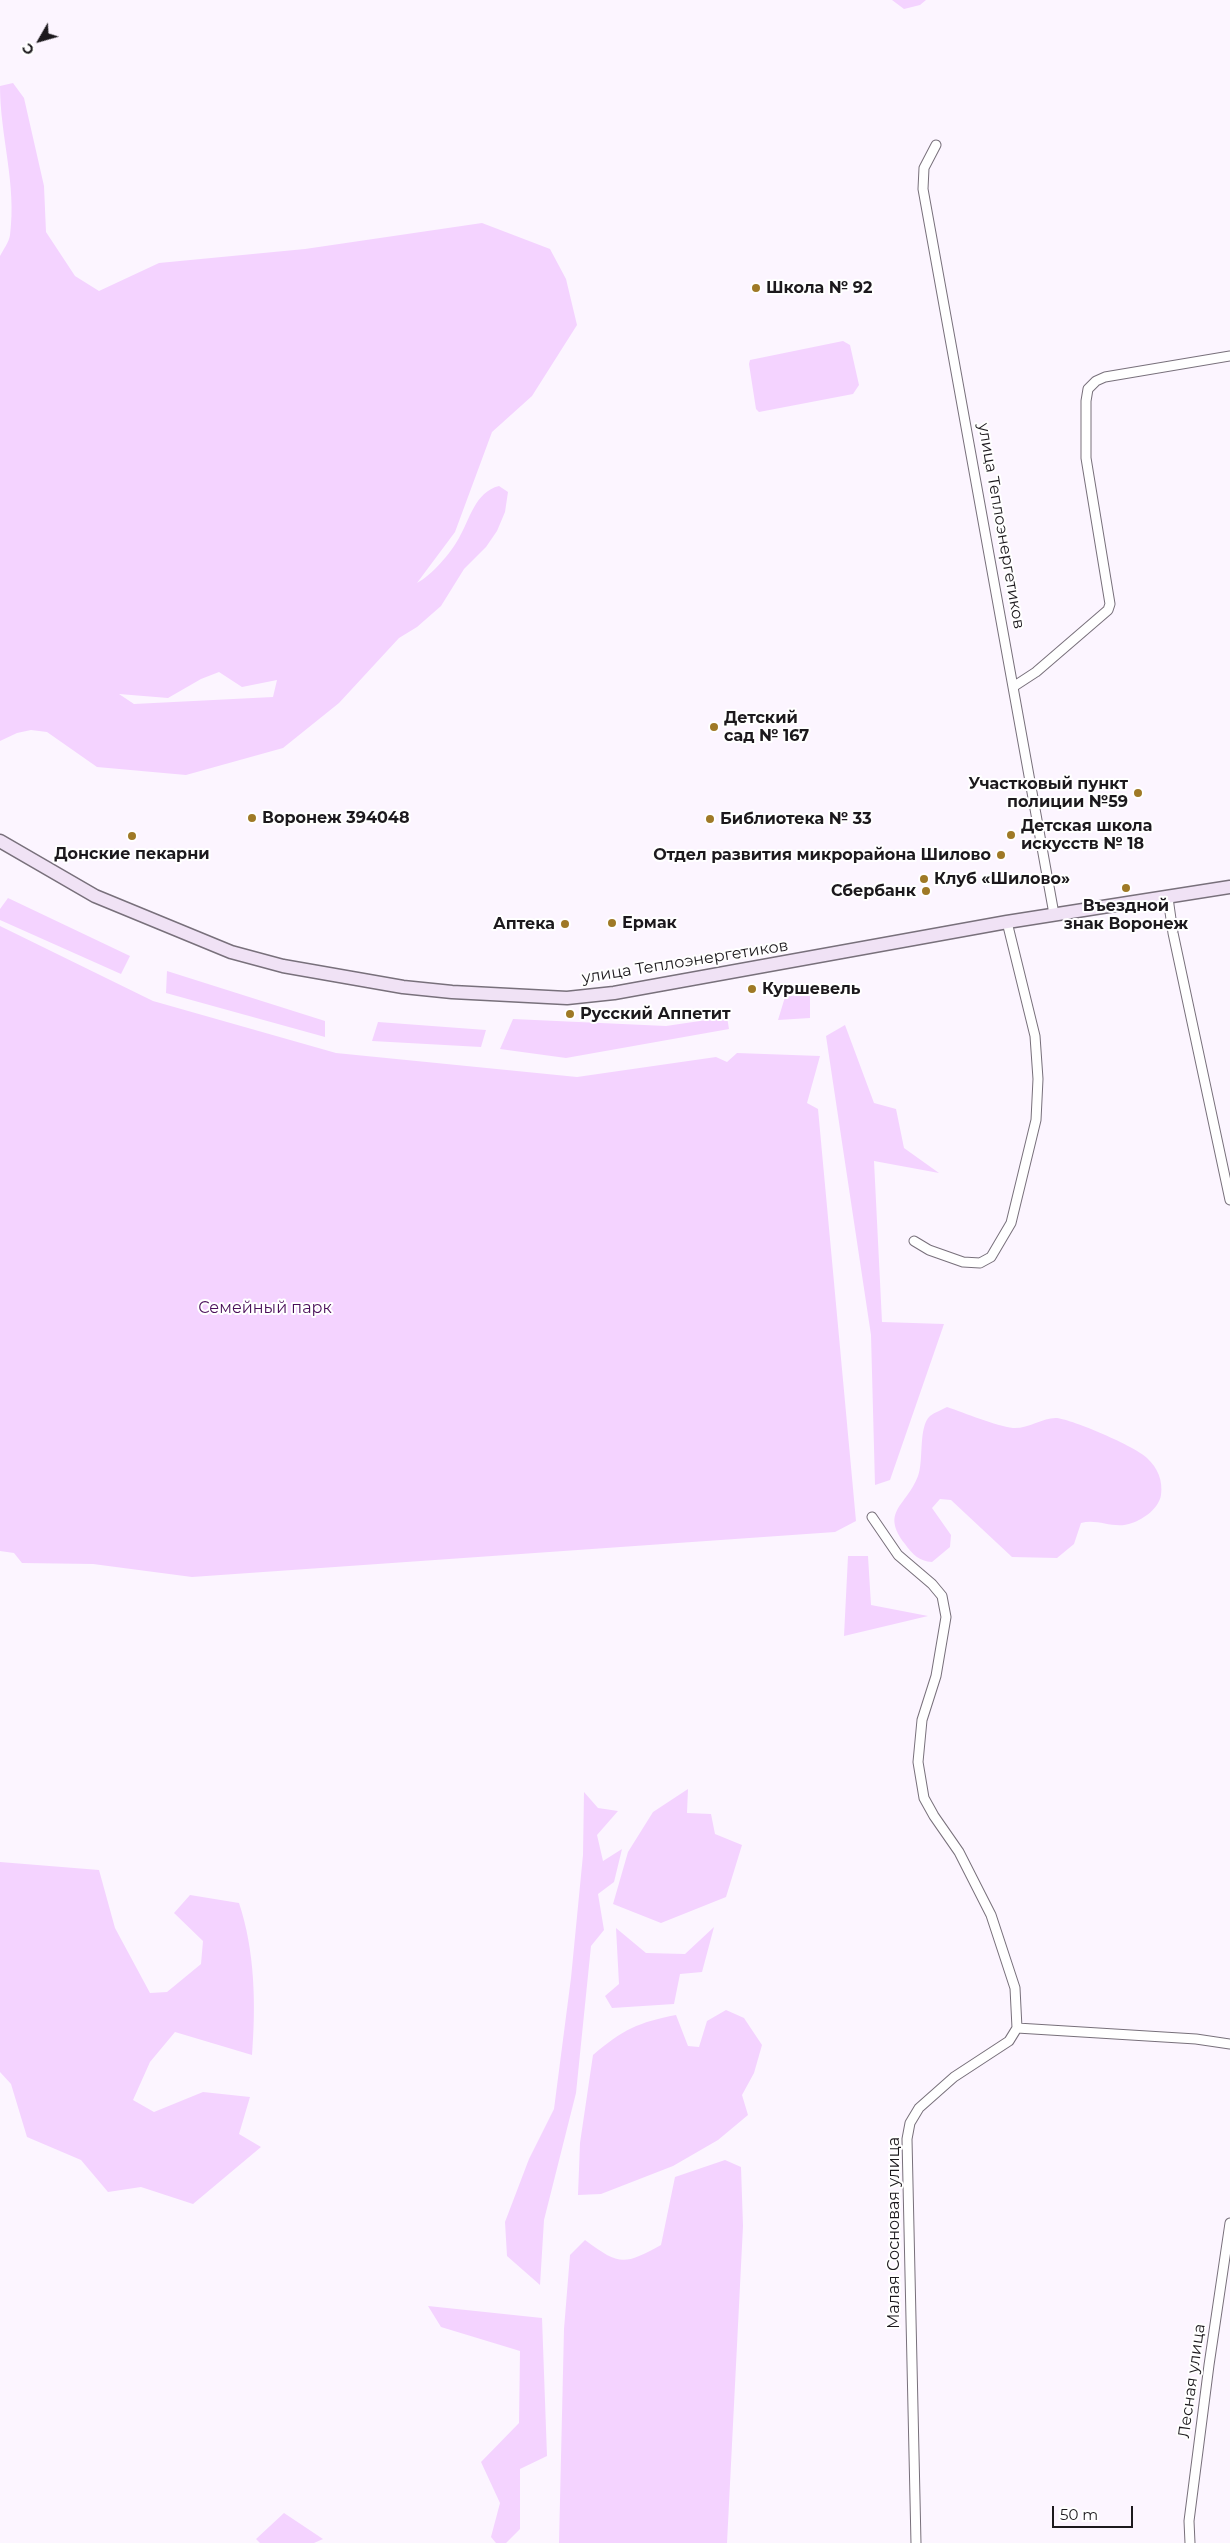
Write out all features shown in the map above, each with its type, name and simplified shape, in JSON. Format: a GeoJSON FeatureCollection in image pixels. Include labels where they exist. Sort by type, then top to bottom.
{"type":"FeatureCollection","features":[{"type":"Feature","properties":{"kind":"street","name":"улица Теплоэнергетиков"},"geometry":{"type":"LineString","coordinates":[[936,145],[924,168],[923,189],[1054,914]]}},
{"type":"Feature","properties":{"kind":"street"},"geometry":{"type":"LineString","coordinates":[[1013,687],[1036,672],[1108,610],[1110,604],[1087,466],[1086,402],[1088,389],[1096,380],[1105,377],[1230,356]]}},
{"type":"Feature","properties":{"kind":"street","name":"улица Теплоэнергетиков"},"geometry":{"type":"LineString","coordinates":[[0,841],[70,882],[120,906],[231,952],[282,966],[403,987],[452,992],[567,998],[614,994],[1007,922],[1230,887]]}},
{"type":"Feature","properties":{"kind":"street"},"geometry":{"type":"LineString","coordinates":[[1168,898],[1173,933],[1230,1200]]}},
{"type":"Feature","properties":{"kind":"street"},"geometry":{"type":"LineString","coordinates":[[914,1241],[929,1250],[963,1262],[980,1264],[991,1257],[1010,1223],[1036,1120],[1038,1079],[1035,1036],[1007,922]]}},
{"type":"Feature","properties":{"kind":"street"},"geometry":{"type":"LineString","coordinates":[[872,1517],[898,1556],[932,1584],[942,1596],[946,1617],[936,1676],[922,1720],[918,1762],[924,1798],[959,1852],[991,1915],[1015,1988],[1017,2028],[1196,2039],[1230,2044]]}},
{"type":"Feature","properties":{"kind":"street","name":"Малая Сосновая улица"},"geometry":{"type":"LineString","coordinates":[[916,2543],[907,2139],[910,2123],[919,2108],[954,2077],[1008,2041],[1017,2028]]}},
{"type":"Feature","properties":{"kind":"street","name":"Лесная улица"},"geometry":{"type":"LineString","coordinates":[[1190,2543],[1189,2522],[1230,2223]]}},
{"type":"Feature","properties":{"kind":"green space"},"geometry":{"type":"Polygon","coordinates":[[[892,0],[926,0],[920,5],[904,9],[892,0]]]}},
{"type":"Feature","properties":{"kind":"green space"},"geometry":{"type":"Polygon","coordinates":[[[13,83],[24,98],[44,186],[46,232],[75,276],[99,291],[159,263],[305,249],[482,223],[550,249],[566,279],[577,325],[532,396],[492,432],[455,532],[417,583],[435,569],[451,551],[474,507],[484,494],[499,486],[508,492],[505,512],[497,531],[486,547],[464,569],[441,606],[417,627],[399,638],[339,703],[283,748],[186,775],[97,767],[47,732],[31,730],[17,733],[0,741],[0,256],[9,238],[12,216],[0,86],[13,83]],[[219,672],[201,679],[168,698],[119,694],[134,704],[273,697],[277,680],[242,687],[219,672]]]}},
{"type":"Feature","properties":{"kind":"green space"},"geometry":{"type":"Polygon","coordinates":[[[843,341],[850,345],[859,385],[853,394],[759,412],[756,409],[750,360],[843,341]]]}},
{"type":"Feature","properties":{"kind":"green space"},"geometry":{"type":"Polygon","coordinates":[[[8,898],[130,956],[121,974],[0,920],[0,909],[8,898]]]}},
{"type":"Feature","properties":{"kind":"green space","name":"Семейный парк"},"geometry":{"type":"Polygon","coordinates":[[[0,926],[153,1001],[336,1053],[577,1077],[716,1057],[727,1062],[737,1053],[820,1056],[807,1103],[818,1109],[856,1521],[835,1532],[192,1577],[93,1564],[22,1563],[14,1553],[0,1551],[0,926]]]}},
{"type":"Feature","properties":{"kind":"green space"},"geometry":{"type":"Polygon","coordinates":[[[167,971],[325,1021],[325,1037],[166,993],[167,971]]]}},
{"type":"Feature","properties":{"kind":"green space"},"geometry":{"type":"Polygon","coordinates":[[[810,993],[810,1018],[778,1020],[785,997],[810,993]]]}},
{"type":"Feature","properties":{"kind":"green space"},"geometry":{"type":"Polygon","coordinates":[[[727,1017],[729,1029],[566,1058],[500,1049],[513,1019],[666,1026],[727,1017]]]}},
{"type":"Feature","properties":{"kind":"green space"},"geometry":{"type":"Polygon","coordinates":[[[378,1022],[486,1030],[481,1047],[372,1041],[378,1022]]]}},
{"type":"Feature","properties":{"kind":"green space"},"geometry":{"type":"Polygon","coordinates":[[[845,1025],[874,1103],[896,1109],[904,1148],[939,1173],[874,1161],[882,1322],[944,1324],[890,1480],[875,1485],[871,1335],[826,1036],[845,1025]]]}},
{"type":"Feature","properties":{"kind":"green space"},"geometry":{"type":"Polygon","coordinates":[[[947,1407],[1006,1427],[1019,1428],[1047,1419],[1057,1418],[1104,1434],[1130,1447],[1151,1462],[1157,1470],[1160,1480],[1160,1500],[1150,1512],[1132,1523],[1119,1525],[1094,1522],[1081,1523],[1074,1544],[1057,1558],[1012,1557],[951,1500],[940,1499],[932,1508],[951,1535],[950,1547],[932,1562],[920,1559],[905,1544],[898,1533],[895,1516],[920,1470],[926,1421],[930,1416],[947,1407]]]}},
{"type":"Feature","properties":{"kind":"green space"},"geometry":{"type":"Polygon","coordinates":[[[848,1556],[868,1556],[871,1605],[928,1616],[844,1636],[848,1556]]]}},
{"type":"Feature","properties":{"kind":"green space"},"geometry":{"type":"Polygon","coordinates":[[[688,1789],[687,1813],[711,1814],[715,1834],[742,1845],[726,1897],[661,1923],[613,1904],[628,1852],[653,1812],[688,1789]]]}},
{"type":"Feature","properties":{"kind":"green space"},"geometry":{"type":"Polygon","coordinates":[[[584,1792],[598,1808],[618,1811],[597,1835],[603,1861],[622,1849],[614,1882],[598,1894],[604,1930],[591,1946],[576,2093],[544,2220],[540,2285],[507,2256],[505,2222],[529,2159],[554,2109],[571,1978],[583,1855],[584,1792]]]}},
{"type":"Feature","properties":{"kind":"green space"},"geometry":{"type":"Polygon","coordinates":[[[0,1862],[99,1870],[115,1928],[150,1993],[167,1992],[201,1964],[203,1941],[174,1913],[190,1895],[239,1903],[248,1940],[253,1978],[254,2017],[252,2055],[175,2032],[150,2062],[133,2100],[154,2112],[203,2092],[250,2097],[239,2134],[261,2147],[193,2204],[141,2187],[108,2192],[81,2160],[27,2137],[11,2084],[0,2072],[0,1862]]]}},
{"type":"Feature","properties":{"kind":"green space"},"geometry":{"type":"Polygon","coordinates":[[[714,1927],[702,1972],[680,1974],[674,2004],[612,2008],[605,1996],[619,1984],[616,1928],[646,1953],[685,1954],[714,1927]]]}},
{"type":"Feature","properties":{"kind":"green space"},"geometry":{"type":"Polygon","coordinates":[[[726,2010],[744,2018],[762,2045],[754,2073],[742,2095],[748,2115],[718,2140],[673,2166],[601,2194],[578,2195],[580,2143],[593,2055],[613,2039],[632,2028],[676,2015],[688,2046],[699,2047],[707,2021],[726,2010]]]}},
{"type":"Feature","properties":{"kind":"green space"},"geometry":{"type":"Polygon","coordinates":[[[725,2160],[741,2167],[743,2226],[727,2543],[559,2543],[564,2329],[570,2255],[585,2240],[606,2254],[621,2260],[638,2257],[661,2245],[675,2177],[725,2160]]]}},
{"type":"Feature","properties":{"kind":"green space"},"geometry":{"type":"Polygon","coordinates":[[[428,2306],[542,2318],[547,2456],[520,2469],[520,2529],[506,2543],[496,2543],[491,2537],[500,2503],[481,2462],[519,2423],[520,2351],[441,2327],[428,2306]]]}},
{"type":"Feature","properties":{"kind":"green space"},"geometry":{"type":"Polygon","coordinates":[[[284,2513],[323,2539],[314,2543],[260,2543],[256,2539],[284,2513]]]}},
{"type":"Feature","properties":{"kind":"place","name":"Школа № 92"},"geometry":{"type":"Point","coordinates":[756,288]}},
{"type":"Feature","properties":{"kind":"place","name":"Детский сад № 167"},"geometry":{"type":"Point","coordinates":[714,727]}},
{"type":"Feature","properties":{"kind":"place","name":"Участковый пункт полиции №59"},"geometry":{"type":"Point","coordinates":[1138,793]}},
{"type":"Feature","properties":{"kind":"place","name":"Воронеж 394048"},"geometry":{"type":"Point","coordinates":[252,818]}},
{"type":"Feature","properties":{"kind":"place","name":"Библиотека № 33"},"geometry":{"type":"Point","coordinates":[710,819]}},
{"type":"Feature","properties":{"kind":"place","name":"Детская школа искусств № 18"},"geometry":{"type":"Point","coordinates":[1011,835]}},
{"type":"Feature","properties":{"kind":"place","name":"Донские пекарни"},"geometry":{"type":"Point","coordinates":[132,836]}},
{"type":"Feature","properties":{"kind":"place","name":"Отдел развития микрорайона Шилово"},"geometry":{"type":"Point","coordinates":[1001,855]}},
{"type":"Feature","properties":{"kind":"place","name":"Клуб «Шилово»"},"geometry":{"type":"Point","coordinates":[924,879]}},
{"type":"Feature","properties":{"kind":"place","name":"Въездной знак Воронеж"},"geometry":{"type":"Point","coordinates":[1126,888]}},
{"type":"Feature","properties":{"kind":"place","name":"Сбербанк"},"geometry":{"type":"Point","coordinates":[926,891]}},
{"type":"Feature","properties":{"kind":"place","name":"Ермак"},"geometry":{"type":"Point","coordinates":[612,923]}},
{"type":"Feature","properties":{"kind":"place","name":"Аптека"},"geometry":{"type":"Point","coordinates":[565,924]}},
{"type":"Feature","properties":{"kind":"place","name":"Куршевель"},"geometry":{"type":"Point","coordinates":[752,989]}},
{"type":"Feature","properties":{"kind":"place","name":"Русский Аппетит"},"geometry":{"type":"Point","coordinates":[570,1014]}}]}
